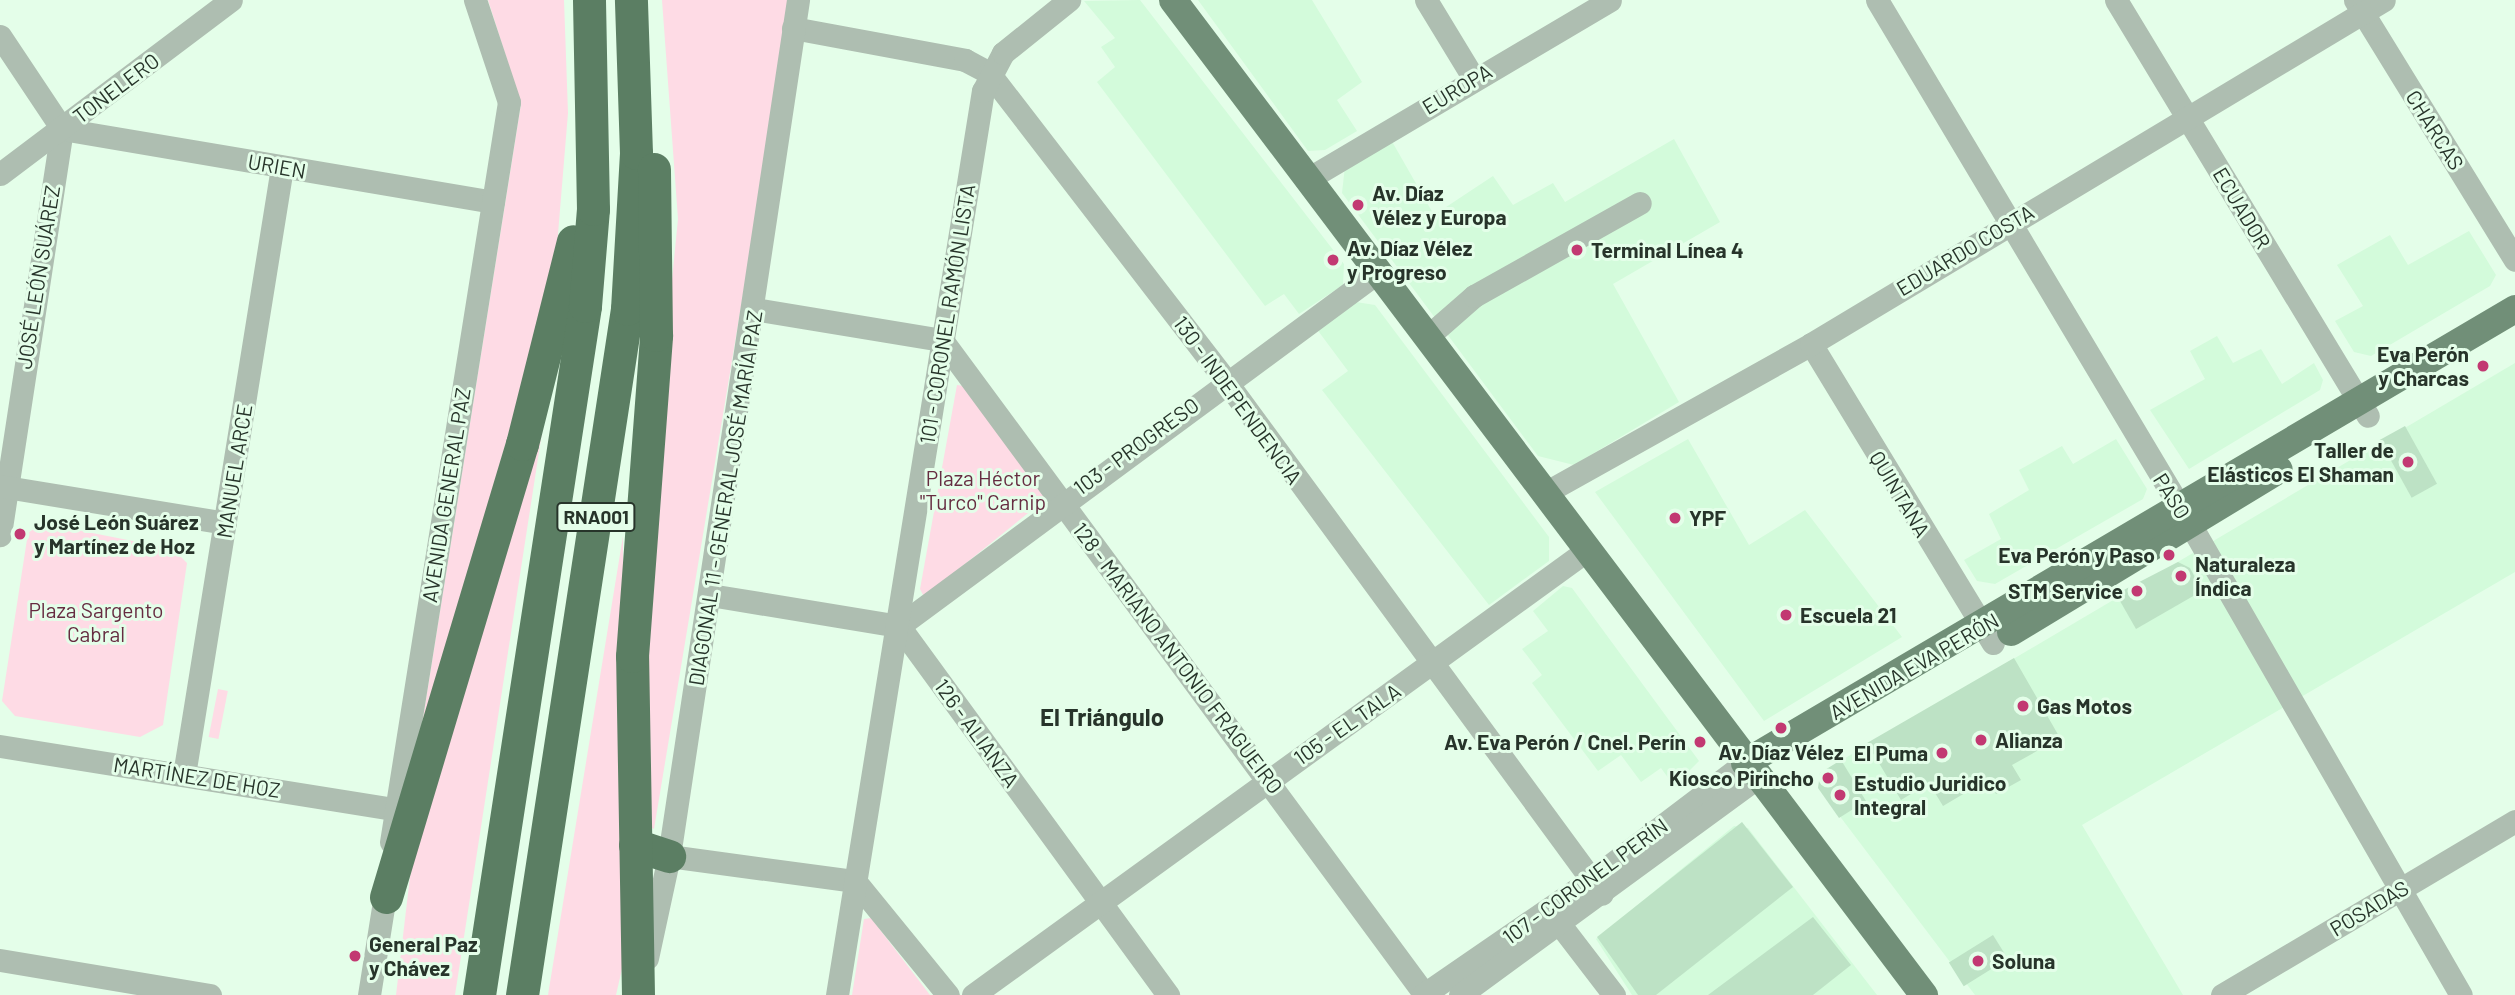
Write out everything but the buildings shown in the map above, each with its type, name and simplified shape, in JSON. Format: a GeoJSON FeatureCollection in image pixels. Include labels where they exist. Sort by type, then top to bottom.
{"type":"FeatureCollection","features":[{"type":"Feature","properties":{"kind":"highway","name":"RNA001"},"geometry":{"type":"LineString","coordinates":[[479,995],[585,306],[593,209],[593,36],[590,0]]}},
{"type":"Feature","properties":{"kind":"highway","name":"RNA001"},"geometry":{"type":"LineString","coordinates":[[522,995],[627,309],[636,153],[631,0]]}},
{"type":"Feature","properties":{"kind":"highway"},"geometry":{"type":"LineString","coordinates":[[386,897],[420,794],[561,299],[573,239],[593,36]]}},
{"type":"Feature","properties":{"kind":"highway"},"geometry":{"type":"LineString","coordinates":[[634,36],[652,139],[659,240],[656,335],[634,570],[635,845],[639,995]]}},
{"type":"Feature","properties":{"kind":"highway"},"geometry":{"type":"LineString","coordinates":[[635,845],[669,856]]}},
{"type":"Feature","properties":{"kind":"main road"},"geometry":{"type":"LineString","coordinates":[[1173,0],[1751,770],[1924,995]]}},
{"type":"Feature","properties":{"kind":"main road","name":"AVENIDA EVA PERÓN"},"geometry":{"type":"LineString","coordinates":[[2363,409],[2515,309]]}},
{"type":"Feature","properties":{"kind":"main road","name":"AVENIDA EVA PERÓN"},"geometry":{"type":"LineString","coordinates":[[1751,770],[1987,635],[2363,409],[2515,328]]}},
{"type":"Feature","properties":{"kind":"street","name":"TONELERO"},"geometry":{"type":"LineString","coordinates":[[0,174],[231,0]]}},
{"type":"Feature","properties":{"kind":"street","name":"AVENIDA GENERAL PAZ"},"geometry":{"type":"LineString","coordinates":[[369,995],[386,897],[394,809],[509,102],[475,0]]}},
{"type":"Feature","properties":{"kind":"street","name":"DIAGONAL 11 - GENERAL JOSÉ MARÍA PAZ"},"geometry":{"type":"LineString","coordinates":[[639,995],[669,856],[754,309],[798,0]]}},
{"type":"Feature","properties":{"kind":"street","name":"101 - CORONEL RAMÓN LISTA"},"geometry":{"type":"LineString","coordinates":[[837,995],[899,626],[942,340],[989,73],[1003,53],[1069,0]]}},
{"type":"Feature","properties":{"kind":"street"},"geometry":{"type":"LineString","coordinates":[[1426,0],[1474,79]]}},
{"type":"Feature","properties":{"kind":"street","name":"EUROPA"},"geometry":{"type":"LineString","coordinates":[[1306,180],[1610,0]]}},
{"type":"Feature","properties":{"kind":"street","name":"PASO"},"geometry":{"type":"LineString","coordinates":[[1877,0],[2007,225],[2184,515],[2461,995]]}},
{"type":"Feature","properties":{"kind":"street","name":"ECUADOR"},"geometry":{"type":"LineString","coordinates":[[2116,0],[2363,409]]}},
{"type":"Feature","properties":{"kind":"street","name":"EDUARDO COSTA"},"geometry":{"type":"LineString","coordinates":[[1543,494],[1811,344],[2186,116],[2359,6],[2384,0]]}},
{"type":"Feature","properties":{"kind":"street","name":"CHARCAS"},"geometry":{"type":"LineString","coordinates":[[2359,6],[2515,260]]}},
{"type":"Feature","properties":{"kind":"street","name":"130 - INDEPENDENCIA"},"geometry":{"type":"LineString","coordinates":[[793,28],[965,60],[989,73],[1225,380],[1429,665],[1597,887]]}},
{"type":"Feature","properties":{"kind":"street"},"geometry":{"type":"LineString","coordinates":[[0,36],[62,129]]}},
{"type":"Feature","properties":{"kind":"street","name":"URIEN"},"geometry":{"type":"LineString","coordinates":[[62,129],[493,202]]}},
{"type":"Feature","properties":{"kind":"street","name":"JOSÉ LEÓN SUÁREZ"},"geometry":{"type":"LineString","coordinates":[[0,535],[4,487],[62,129]]}},
{"type":"Feature","properties":{"kind":"street","name":"MANUEL ARCE"},"geometry":{"type":"LineString","coordinates":[[184,775],[282,167]]}},
{"type":"Feature","properties":{"kind":"street"},"geometry":{"type":"LineString","coordinates":[[1426,338],[1474,296],[1640,203]]}},
{"type":"Feature","properties":{"kind":"street","name":"103 - PROGRESO"},"geometry":{"type":"LineString","coordinates":[[899,626],[1061,501],[1378,272]]}},
{"type":"Feature","properties":{"kind":"street"},"geometry":{"type":"LineString","coordinates":[[754,309],[942,340]]}},
{"type":"Feature","properties":{"kind":"street","name":"128 - MARIANO ANTONIO FRAGUEIRO"},"geometry":{"type":"LineString","coordinates":[[942,340],[1269,779],[1424,995]]}},
{"type":"Feature","properties":{"kind":"street","name":"QUINTANA"},"geometry":{"type":"LineString","coordinates":[[1811,344],[1987,635]]}},
{"type":"Feature","properties":{"kind":"street"},"geometry":{"type":"LineString","coordinates":[[4,487],[225,523]]}},
{"type":"Feature","properties":{"kind":"street","name":"105 - EL TALA"},"geometry":{"type":"LineString","coordinates":[[973,995],[1099,901],[1586,551]]}},
{"type":"Feature","properties":{"kind":"street"},"geometry":{"type":"LineString","coordinates":[[709,595],[899,626]]}},
{"type":"Feature","properties":{"kind":"street","name":"126 - ALIANZA"},"geometry":{"type":"LineString","coordinates":[[899,626],[1168,995]]}},
{"type":"Feature","properties":{"kind":"street","name":"MARTÍNEZ DE HOZ"},"geometry":{"type":"LineString","coordinates":[[0,746],[394,809]]}},
{"type":"Feature","properties":{"kind":"street","name":"107 - CORONEL PERÍN"},"geometry":{"type":"LineString","coordinates":[[1460,995],[1558,922],[1597,887],[1751,770]]}},
{"type":"Feature","properties":{"kind":"street","name":"POSADAS"},"geometry":{"type":"LineString","coordinates":[[2222,995],[2515,821]]}},
{"type":"Feature","properties":{"kind":"street"},"geometry":{"type":"LineString","coordinates":[[669,856],[855,881],[948,995]]}},
{"type":"Feature","properties":{"kind":"street","name":"107 - CORONEL PERÍN"},"geometry":{"type":"LineString","coordinates":[[1424,995],[1597,887]]}},
{"type":"Feature","properties":{"kind":"street"},"geometry":{"type":"LineString","coordinates":[[1558,922],[1615,995]]}},
{"type":"Feature","properties":{"kind":"street"},"geometry":{"type":"LineString","coordinates":[[0,960],[153,990],[210,995]]}},
{"type":"Feature","properties":{"kind":"shaded area"},"geometry":{"type":"Polygon","coordinates":[[[1140,0],[1344,264],[1343,285],[1299,314],[1284,294],[1265,306],[1097,82],[1115,67],[1101,47],[1115,38],[1084,1],[1140,0]]]}},
{"type":"Feature","properties":{"kind":"shaded area"},"geometry":{"type":"Polygon","coordinates":[[[1198,0],[1312,0],[1362,82],[1337,100],[1357,131],[1325,150],[1308,151],[1198,0]]]}},
{"type":"Feature","properties":{"kind":"shaded area"},"geometry":{"type":"Polygon","coordinates":[[[1390,138],[1434,215],[1493,176],[1513,205],[1553,183],[1565,202],[1674,139],[1720,222],[1613,284],[1679,402],[1574,465],[1538,456],[1342,193],[1345,166],[1390,138]]]}},
{"type":"Feature","properties":{"kind":"shaded area"},"geometry":{"type":"Polygon","coordinates":[[[2469,231],[2496,275],[2490,286],[2371,356],[2354,352],[2335,321],[2363,306],[2337,265],[2390,235],[2408,265],[2469,231]]]}},
{"type":"Feature","properties":{"kind":"shaded area"},"geometry":{"type":"Polygon","coordinates":[[[1356,302],[1375,305],[1549,537],[1549,561],[1489,605],[1322,390],[1348,371],[1316,328],[1356,302]]]}},
{"type":"Feature","properties":{"kind":"shaded area"},"geometry":{"type":"Polygon","coordinates":[[[2217,336],[2233,363],[2261,349],[2282,384],[2314,363],[2323,380],[2320,390],[2189,469],[2150,410],[2205,379],[2190,351],[2217,336]]]}},
{"type":"Feature","properties":{"kind":"shaded area"},"geometry":{"type":"Polygon","coordinates":[[[2515,363],[2515,572],[2082,825],[2183,995],[1975,995],[1820,790],[1825,770],[2515,363]]]}},
{"type":"Feature","properties":{"kind":"shaded area","name":"Escuela 21"},"geometry":{"type":"Polygon","coordinates":[[[1688,439],[1749,545],[1805,510],[1902,637],[1764,721],[1595,492],[1688,439]]]}},
{"type":"Feature","properties":{"kind":"shaded area"},"geometry":{"type":"Polygon","coordinates":[[[2116,439],[2147,489],[2143,499],[1995,584],[1977,581],[1964,560],[2001,539],[1989,514],[2029,490],[2019,470],[2062,446],[2073,464],[2116,439]]]}},
{"type":"Feature","properties":{"kind":"shaded area"},"geometry":{"type":"Polygon","coordinates":[[[1563,586],[1572,588],[1699,761],[1674,786],[1661,768],[1641,782],[1621,755],[1598,771],[1532,683],[1542,675],[1522,649],[1548,631],[1533,611],[1563,586]]]}},
{"type":"Feature","properties":{"kind":"shaded area"},"geometry":{"type":"Polygon","coordinates":[[[1734,826],[1748,828],[1877,995],[1632,995],[1596,939],[1734,826]]]}},
{"type":"Feature","properties":{"kind":"green space"},"geometry":{"type":"Polygon","coordinates":[[[488,0],[564,0],[568,113],[557,246],[553,280],[419,743],[521,104],[488,0]]]}},
{"type":"Feature","properties":{"kind":"green space"},"geometry":{"type":"Polygon","coordinates":[[[662,0],[792,0],[654,829],[647,825],[644,563],[678,219],[662,0]]]}},
{"type":"Feature","properties":{"kind":"green space","name":"Plaza Héctor \"Turco\" Carnip"},"geometry":{"type":"Polygon","coordinates":[[[957,385],[964,386],[1048,497],[924,597],[920,589],[957,385]]]}},
{"type":"Feature","properties":{"kind":"green space"},"geometry":{"type":"Polygon","coordinates":[[[545,413],[455,995],[396,995],[414,843],[545,413]]]}},
{"type":"Feature","properties":{"kind":"green space","name":"Plaza Sargento Cabral"},"geometry":{"type":"Polygon","coordinates":[[[42,523],[173,549],[187,563],[163,725],[140,737],[15,716],[2,701],[28,533],[42,523]]]}},
{"type":"Feature","properties":{"kind":"green space"},"geometry":{"type":"Polygon","coordinates":[[[623,536],[624,960],[616,995],[548,995],[623,536]]]}},
{"type":"Feature","properties":{"kind":"green space"},"geometry":{"type":"Polygon","coordinates":[[[218,689],[228,691],[218,739],[209,737],[218,689]]]}},
{"type":"Feature","properties":{"kind":"green space"},"geometry":{"type":"Polygon","coordinates":[[[871,918],[930,995],[852,995],[864,919],[871,918]]]}},
{"type":"Feature","properties":{"kind":"place","name":"Av. Díaz Vélez y Europa"},"geometry":{"type":"Point","coordinates":[1358,205]}},
{"type":"Feature","properties":{"kind":"place","name":"Terminal Línea 4"},"geometry":{"type":"Point","coordinates":[1577,250]}},
{"type":"Feature","properties":{"kind":"place","name":"Av. Díaz Vélez y Progreso"},"geometry":{"type":"Point","coordinates":[1333,260]}},
{"type":"Feature","properties":{"kind":"place","name":"Eva Perón y Charcas"},"geometry":{"type":"Point","coordinates":[2483,366]}},
{"type":"Feature","properties":{"kind":"place","name":"Taller de Elásticos El Shaman"},"geometry":{"type":"Point","coordinates":[2408,462]}},
{"type":"Feature","properties":{"kind":"place","name":"YPF"},"geometry":{"type":"Point","coordinates":[1675,518]}},
{"type":"Feature","properties":{"kind":"place","name":"José León Suárez y Martínez de Hoz"},"geometry":{"type":"Point","coordinates":[20,534]}},
{"type":"Feature","properties":{"kind":"place","name":"Eva Perón y Paso"},"geometry":{"type":"Point","coordinates":[2169,555]}},
{"type":"Feature","properties":{"kind":"place","name":"Naturaleza Índica"},"geometry":{"type":"Point","coordinates":[2181,576]}},
{"type":"Feature","properties":{"kind":"place","name":"STM Service"},"geometry":{"type":"Point","coordinates":[2137,591]}},
{"type":"Feature","properties":{"kind":"place","name":"Escuela 21"},"geometry":{"type":"Point","coordinates":[1786,615]}},
{"type":"Feature","properties":{"kind":"place","name":"Gas Motos"},"geometry":{"type":"Point","coordinates":[2023,706]}},
{"type":"Feature","properties":{"kind":"place","name":"Av. Díaz Vélez"},"geometry":{"type":"Point","coordinates":[1781,728]}},
{"type":"Feature","properties":{"kind":"place","name":"Alianza"},"geometry":{"type":"Point","coordinates":[1981,740]}},
{"type":"Feature","properties":{"kind":"place","name":"Av. Eva Perón / Cnel. Perín"},"geometry":{"type":"Point","coordinates":[1700,742]}},
{"type":"Feature","properties":{"kind":"place","name":"El Puma"},"geometry":{"type":"Point","coordinates":[1942,753]}},
{"type":"Feature","properties":{"kind":"place","name":"Kiosco Pirincho"},"geometry":{"type":"Point","coordinates":[1828,778]}},
{"type":"Feature","properties":{"kind":"place","name":"Estudio Juridico Integral"},"geometry":{"type":"Point","coordinates":[1840,795]}},
{"type":"Feature","properties":{"kind":"place","name":"General Paz y Chávez"},"geometry":{"type":"Point","coordinates":[355,956]}},
{"type":"Feature","properties":{"kind":"place","name":"Soluna"},"geometry":{"type":"Point","coordinates":[1978,961]}},
{"type":"Feature","properties":{"kind":"district","name":"El Triángulo"},"geometry":{"type":"Point","coordinates":[1102,717]}}]}
